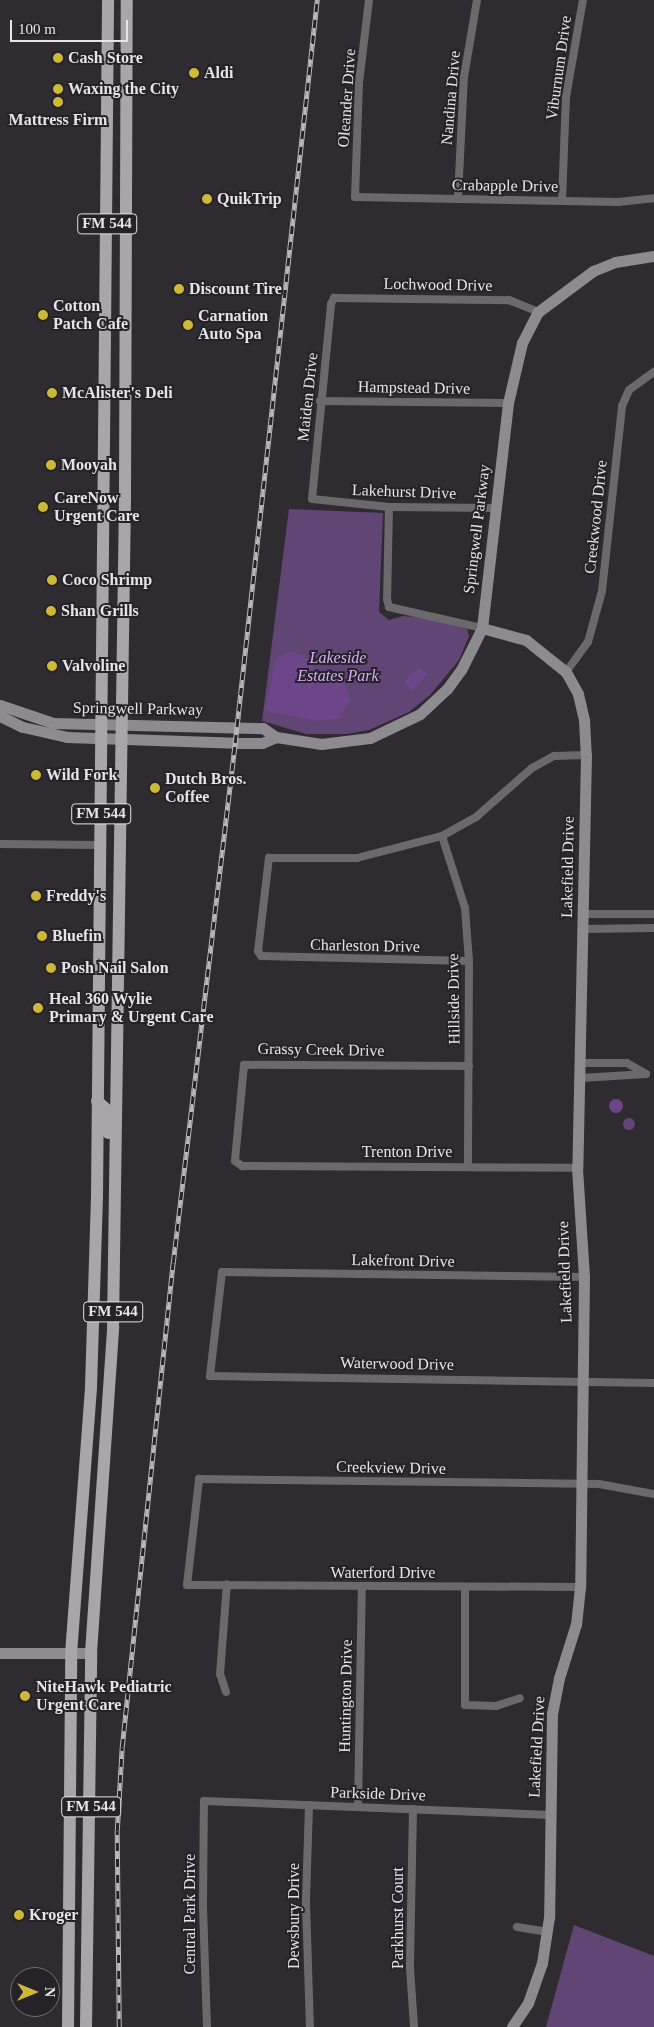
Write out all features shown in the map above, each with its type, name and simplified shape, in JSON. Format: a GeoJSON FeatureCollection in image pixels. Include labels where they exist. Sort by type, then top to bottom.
{"type":"FeatureCollection","features":[{"type":"Feature","properties":{"kind":"main road","name":"FM 544"},"geometry":{"type":"LineString","coordinates":[[68,2027],[70,1654],[91,1387],[98,1101],[100,845],[103,739],[108,0]]}},
{"type":"Feature","properties":{"kind":"main road","name":"FM 544"},"geometry":{"type":"LineString","coordinates":[[86,2027],[90,1857],[91,1653],[113,1327],[122,740],[127,0]]}},
{"type":"Feature","properties":{"kind":"main road"},"geometry":{"type":"LineString","coordinates":[[108,155],[126,156]]}},
{"type":"Feature","properties":{"kind":"main road"},"geometry":{"type":"LineString","coordinates":[[105,357],[125,357]]}},
{"type":"Feature","properties":{"kind":"main road"},"geometry":{"type":"LineString","coordinates":[[103,543],[124,543]]}},
{"type":"Feature","properties":{"kind":"main road"},"geometry":{"type":"LineString","coordinates":[[99,951],[119,951]]}},
{"type":"Feature","properties":{"kind":"main road"},"geometry":{"type":"LineString","coordinates":[[98,1101],[105,1106],[108,1117],[108,1152],[116,1168]]}},
{"type":"Feature","properties":{"kind":"main road"},"geometry":{"type":"LineString","coordinates":[[83,1496],[90,1499],[93,1509],[92,1543],[96,1560]]}},
{"type":"Feature","properties":{"kind":"main road"},"geometry":{"type":"LineString","coordinates":[[69,1856],[90,1857]]}},
{"type":"Feature","properties":{"kind":"street","name":"Oleander Drive"},"geometry":{"type":"LineString","coordinates":[[355,197],[359,83],[369,0]]}},
{"type":"Feature","properties":{"kind":"street","name":"Nandina Drive"},"geometry":{"type":"LineString","coordinates":[[458,198],[464,77],[477,0]]}},
{"type":"Feature","properties":{"kind":"street","name":"Viburnum Drive"},"geometry":{"type":"LineString","coordinates":[[562,201],[566,96],[583,0]]}},
{"type":"Feature","properties":{"kind":"street","name":"Crabapple Drive"},"geometry":{"type":"LineString","coordinates":[[355,197],[618,202],[654,198]]}},
{"type":"Feature","properties":{"kind":"street","name":"Springwell Parkway"},"geometry":{"type":"LineString","coordinates":[[0,705],[53,723],[103,726],[263,728],[276,737],[339,744],[370,738],[406,723],[447,689],[470,656],[482,628],[508,403],[522,343],[538,312],[570,285],[593,271],[615,262],[654,256]]}},
{"type":"Feature","properties":{"kind":"street","name":"Lochwood Drive"},"geometry":{"type":"LineString","coordinates":[[334,298],[509,300],[538,312]]}},
{"type":"Feature","properties":{"kind":"street","name":"Maiden Drive"},"geometry":{"type":"LineString","coordinates":[[312,499],[320,401],[334,298]]}},
{"type":"Feature","properties":{"kind":"street","name":"Creekwood Drive"},"geometry":{"type":"LineString","coordinates":[[566,672],[588,642],[602,591],[622,406],[629,390],[654,372]]}},
{"type":"Feature","properties":{"kind":"street","name":"Hampstead Drive"},"geometry":{"type":"LineString","coordinates":[[320,401],[508,403]]}},
{"type":"Feature","properties":{"kind":"street","name":"Lakehurst Drive"},"geometry":{"type":"LineString","coordinates":[[312,499],[319,503],[389,507],[496,508]]}},
{"type":"Feature","properties":{"kind":"street","name":"Lakefield Drive"},"geometry":{"type":"LineString","coordinates":[[389,507],[387,599],[389,607],[526,640],[566,672],[578,694],[582,711],[586,755],[582,1078],[577,1168],[584,1277],[580,1587],[576,1624],[559,1678],[552,1713],[547,1932],[542,1963],[528,2004],[512,2027]]}},
{"type":"Feature","properties":{"kind":"street","name":"Springwell Parkway"},"geometry":{"type":"LineString","coordinates":[[0,716],[43,733],[103,739],[262,743],[276,737]]}},
{"type":"Feature","properties":{"kind":"street"},"geometry":{"type":"LineString","coordinates":[[212,726],[212,742]]}},
{"type":"Feature","properties":{"kind":"street"},"geometry":{"type":"LineString","coordinates":[[442,836],[476,817],[532,768],[554,756],[586,755]]}},
{"type":"Feature","properties":{"kind":"street","name":"Charleston Drive"},"geometry":{"type":"LineString","coordinates":[[442,836],[357,858],[269,858],[258,951],[261,956],[469,961]]}},
{"type":"Feature","properties":{"kind":"street","name":"Hillside Drive"},"geometry":{"type":"LineString","coordinates":[[442,836],[465,908],[469,961],[468,1166]]}},
{"type":"Feature","properties":{"kind":"street"},"geometry":{"type":"LineString","coordinates":[[0,844],[100,845]]}},
{"type":"Feature","properties":{"kind":"street"},"geometry":{"type":"LineString","coordinates":[[584,914],[654,914]]}},
{"type":"Feature","properties":{"kind":"street"},"geometry":{"type":"LineString","coordinates":[[584,928],[654,928]]}},
{"type":"Feature","properties":{"kind":"street"},"geometry":{"type":"LineString","coordinates":[[582,1063],[627,1063],[650,1074]]}},
{"type":"Feature","properties":{"kind":"street","name":"Grassy Creek Drive"},"geometry":{"type":"LineString","coordinates":[[237,1164],[244,1064],[469,1066]]}},
{"type":"Feature","properties":{"kind":"street"},"geometry":{"type":"LineString","coordinates":[[582,1078],[650,1074]]}},
{"type":"Feature","properties":{"kind":"street","name":"Trenton Drive"},"geometry":{"type":"LineString","coordinates":[[237,1164],[242,1166],[577,1168]]}},
{"type":"Feature","properties":{"kind":"street","name":"Lakefront Drive"},"geometry":{"type":"LineString","coordinates":[[210,1376],[222,1272],[584,1277]]}},
{"type":"Feature","properties":{"kind":"street","name":"Waterwood Drive"},"geometry":{"type":"LineString","coordinates":[[210,1376],[583,1380],[654,1383]]}},
{"type":"Feature","properties":{"kind":"street","name":"Creekview Drive"},"geometry":{"type":"LineString","coordinates":[[186,1585],[199,1479],[599,1484],[654,1494]]}},
{"type":"Feature","properties":{"kind":"street"},"geometry":{"type":"LineString","coordinates":[[226,1692],[220,1674],[227,1584]]}},
{"type":"Feature","properties":{"kind":"street","name":"Waterford Drive"},"geometry":{"type":"LineString","coordinates":[[186,1585],[580,1587]]}},
{"type":"Feature","properties":{"kind":"street","name":"Huntington Drive"},"geometry":{"type":"LineString","coordinates":[[358,1807],[362,1586]]}},
{"type":"Feature","properties":{"kind":"street"},"geometry":{"type":"LineString","coordinates":[[465,1587],[465,1705],[496,1706],[520,1698]]}},
{"type":"Feature","properties":{"kind":"street"},"geometry":{"type":"LineString","coordinates":[[0,1653],[91,1653]]}},
{"type":"Feature","properties":{"kind":"street","name":"Parkside Drive"},"geometry":{"type":"LineString","coordinates":[[204,1801],[550,1815]]}},
{"type":"Feature","properties":{"kind":"street","name":"Central Park Drive"},"geometry":{"type":"LineString","coordinates":[[204,1801],[203,1906],[207,2027]]}},
{"type":"Feature","properties":{"kind":"street","name":"Dewsbury Drive"},"geometry":{"type":"LineString","coordinates":[[309,1805],[306,1902],[310,2027]]}},
{"type":"Feature","properties":{"kind":"street","name":"Parkhurst Court"},"geometry":{"type":"LineString","coordinates":[[413,1809],[410,1968],[414,2027]]}},
{"type":"Feature","properties":{"kind":"street"},"geometry":{"type":"LineString","coordinates":[[517,1927],[547,1932]]}},
{"type":"Feature","properties":{"kind":"green space","name":"Lakeside Estates Park"},"geometry":{"type":"Polygon","coordinates":[[[289,509],[383,513],[379,612],[389,620],[403,616],[427,618],[467,629],[469,636],[459,660],[430,695],[409,712],[369,730],[347,734],[306,734],[262,721],[289,509]]]}},
{"type":"Feature","properties":{"kind":"green space"},"geometry":{"type":"Polygon","coordinates":[[[629,1118],[635,1124],[629,1130],[623,1124],[629,1118]]]}},
{"type":"Feature","properties":{"kind":"green space"},"geometry":{"type":"Polygon","coordinates":[[[574,1925],[654,1956],[654,2027],[546,2027],[574,1925]]]}},
{"type":"Feature","properties":{"kind":"shaded area"},"geometry":{"type":"Polygon","coordinates":[[[290,651],[303,655],[324,678],[345,684],[350,699],[339,719],[319,721],[265,711],[275,660],[290,651]]]}},
{"type":"Feature","properties":{"kind":"shaded area"},"geometry":{"type":"Polygon","coordinates":[[[419,667],[428,674],[412,691],[404,682],[419,667]]]}},
{"type":"Feature","properties":{"kind":"shaded area"},"geometry":{"type":"Polygon","coordinates":[[[616,1099],[621,1101],[623,1106],[621,1111],[616,1113],[611,1111],[609,1106],[611,1101],[616,1099]]]}},
{"type":"Feature","properties":{"kind":"railway"},"geometry":{"type":"LineString","coordinates":[[119,2027],[117,1831],[122,1747],[173,1263],[235,743],[317,0]]}},
{"type":"Feature","properties":{"kind":"place","name":"Cash Store"},"geometry":{"type":"Point","coordinates":[58,58]}},
{"type":"Feature","properties":{"kind":"place","name":"Aldi"},"geometry":{"type":"Point","coordinates":[194,73]}},
{"type":"Feature","properties":{"kind":"place","name":"Waxing the City"},"geometry":{"type":"Point","coordinates":[58,89]}},
{"type":"Feature","properties":{"kind":"place","name":"Mattress Firm"},"geometry":{"type":"Point","coordinates":[58,102]}},
{"type":"Feature","properties":{"kind":"place","name":"QuikTrip"},"geometry":{"type":"Point","coordinates":[207,199]}},
{"type":"Feature","properties":{"kind":"place","name":"Discount Tire"},"geometry":{"type":"Point","coordinates":[179,289]}},
{"type":"Feature","properties":{"kind":"place","name":"Cotton Patch Cafe"},"geometry":{"type":"Point","coordinates":[43,315]}},
{"type":"Feature","properties":{"kind":"place","name":"Carnation Auto Spa"},"geometry":{"type":"Point","coordinates":[188,325]}},
{"type":"Feature","properties":{"kind":"place","name":"McAlister's Deli"},"geometry":{"type":"Point","coordinates":[52,393]}},
{"type":"Feature","properties":{"kind":"place","name":"Mooyah"},"geometry":{"type":"Point","coordinates":[51,465]}},
{"type":"Feature","properties":{"kind":"place","name":"CareNow Urgent Care"},"geometry":{"type":"Point","coordinates":[43,507]}},
{"type":"Feature","properties":{"kind":"place","name":"Coco Shrimp"},"geometry":{"type":"Point","coordinates":[52,580]}},
{"type":"Feature","properties":{"kind":"place","name":"Shan Grills"},"geometry":{"type":"Point","coordinates":[51,611]}},
{"type":"Feature","properties":{"kind":"place","name":"Valvoline"},"geometry":{"type":"Point","coordinates":[52,666]}},
{"type":"Feature","properties":{"kind":"place","name":"Wild Fork"},"geometry":{"type":"Point","coordinates":[36,775]}},
{"type":"Feature","properties":{"kind":"place","name":"Dutch Bros. Coffee"},"geometry":{"type":"Point","coordinates":[155,788]}},
{"type":"Feature","properties":{"kind":"place","name":"Freddy's"},"geometry":{"type":"Point","coordinates":[36,896]}},
{"type":"Feature","properties":{"kind":"place","name":"Bluefin"},"geometry":{"type":"Point","coordinates":[42,936]}},
{"type":"Feature","properties":{"kind":"place","name":"Posh Nail Salon"},"geometry":{"type":"Point","coordinates":[51,968]}},
{"type":"Feature","properties":{"kind":"place","name":"Heal 360 Wylie Primary & Urgent Care"},"geometry":{"type":"Point","coordinates":[38,1008]}},
{"type":"Feature","properties":{"kind":"place","name":"NiteHawk Pediatric Urgent Care"},"geometry":{"type":"Point","coordinates":[25,1696]}},
{"type":"Feature","properties":{"kind":"place","name":"Kroger"},"geometry":{"type":"Point","coordinates":[19,1915]}}]}
